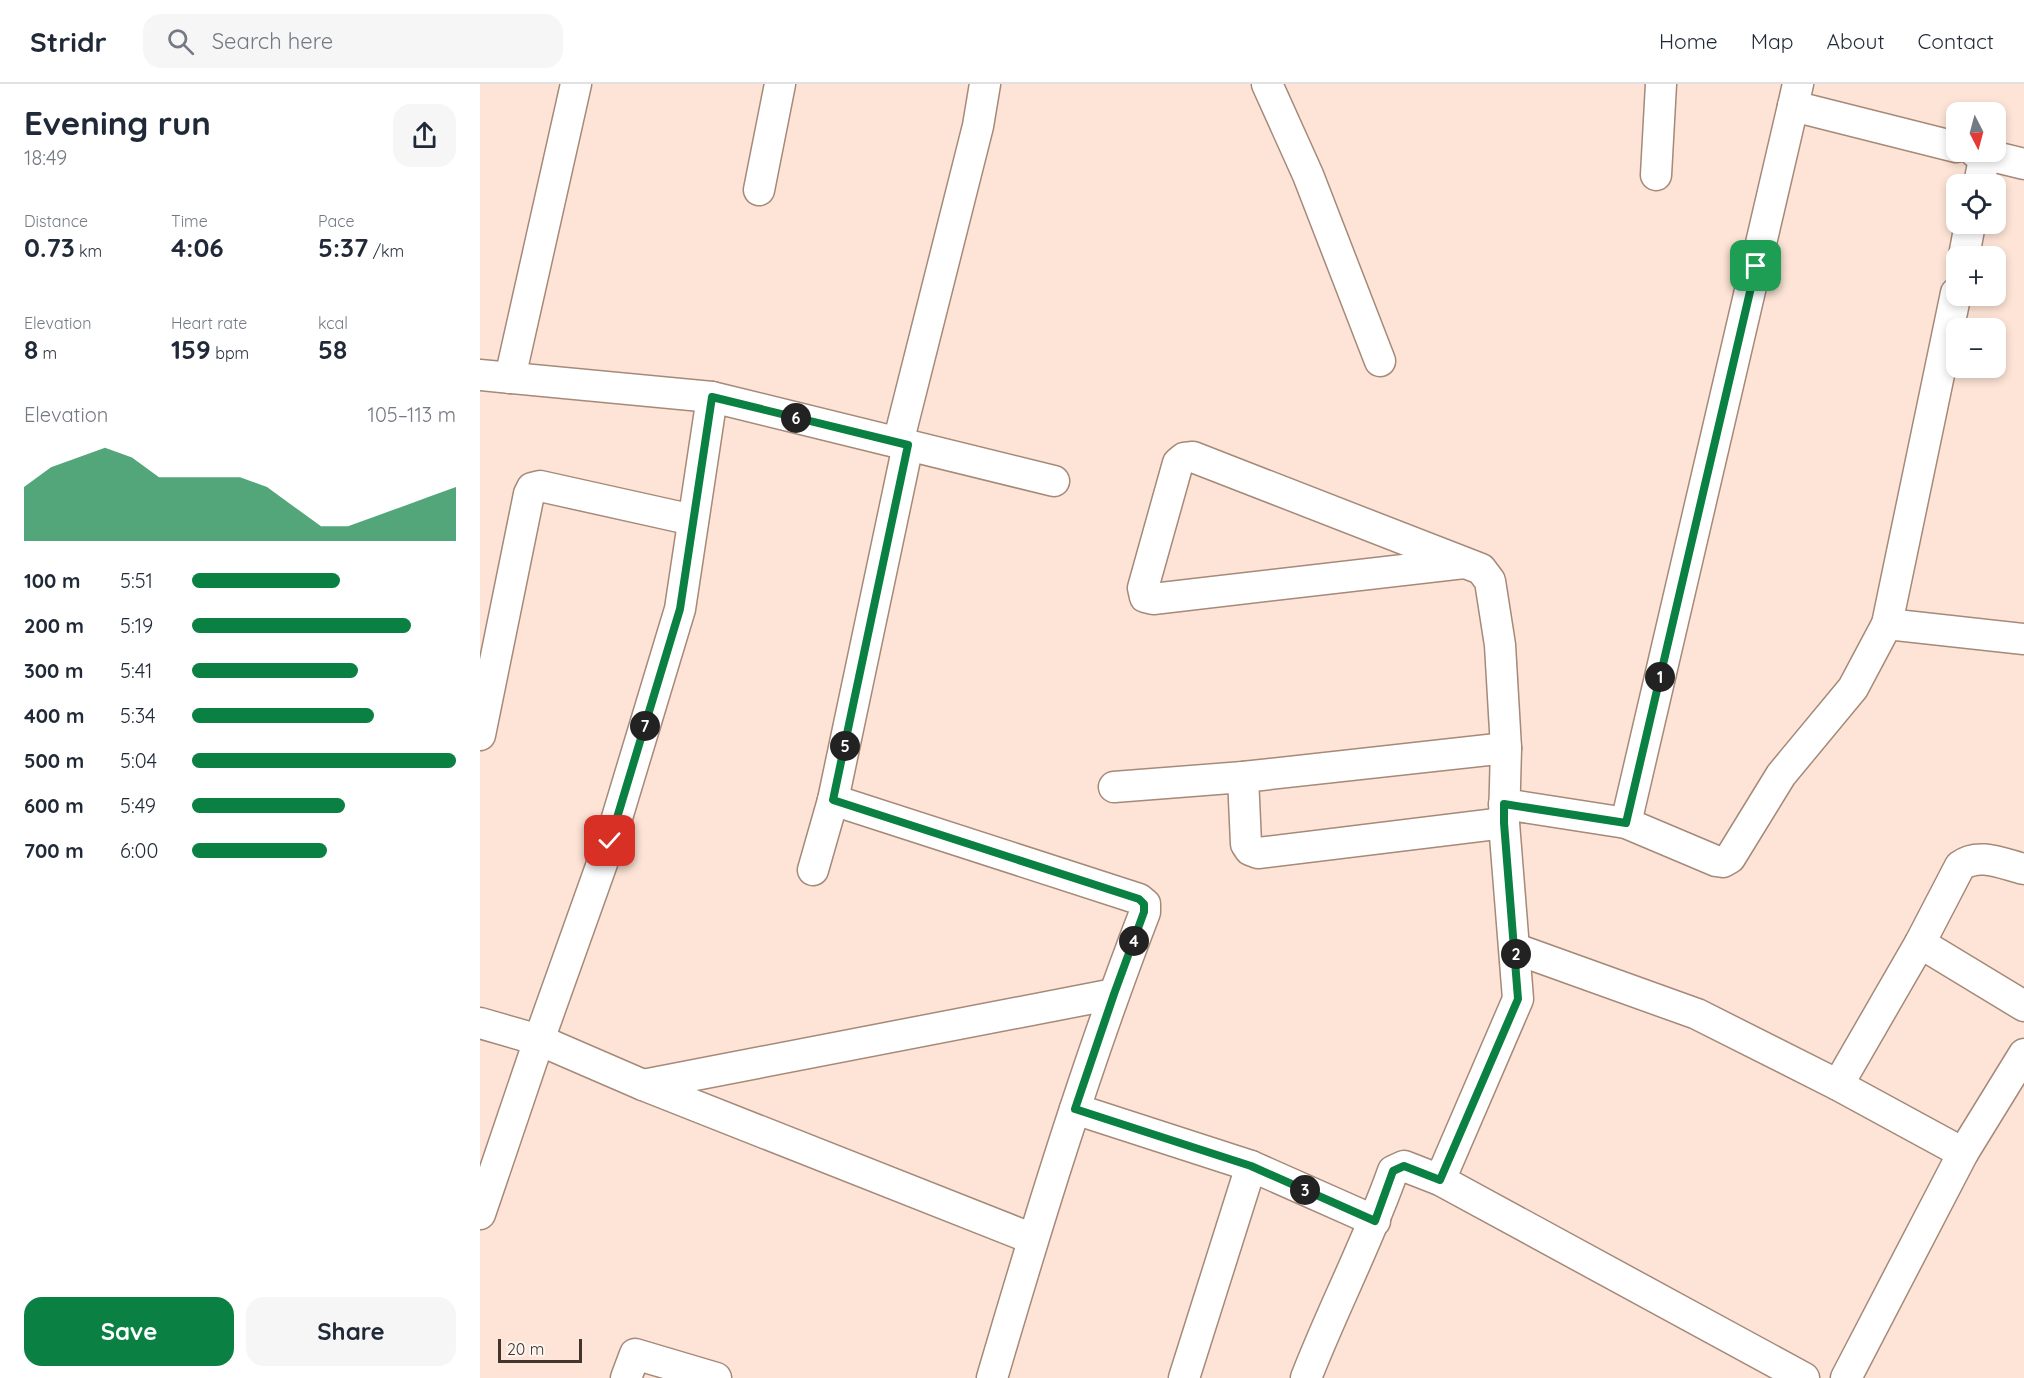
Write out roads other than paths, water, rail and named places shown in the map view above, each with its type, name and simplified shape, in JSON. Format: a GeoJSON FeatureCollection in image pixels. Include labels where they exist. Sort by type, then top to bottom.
{"type":"FeatureCollection","features":[{"type":"Feature","properties":{"kind":"street"},"geometry":{"type":"LineString","coordinates":[[510,378],[576,84]]}},
{"type":"Feature","properties":{"kind":"street"},"geometry":{"type":"LineString","coordinates":[[759,190],[780,84]]}},
{"type":"Feature","properties":{"kind":"street"},"geometry":{"type":"LineString","coordinates":[[813,870],[833,800],[903,444],[978,126],[985,84]]}},
{"type":"Feature","properties":{"kind":"street"},"geometry":{"type":"LineString","coordinates":[[1267,84],[1308,175],[1380,361]]}},
{"type":"Feature","properties":{"kind":"street"},"geometry":{"type":"LineString","coordinates":[[1656,175],[1661,84]]}},
{"type":"Feature","properties":{"kind":"street"},"geometry":{"type":"LineString","coordinates":[[1626,823],[1796,95],[1946,144]]}},
{"type":"Feature","properties":{"kind":"street"},"geometry":{"type":"LineString","coordinates":[[2006,160],[2024,164]]}},
{"type":"Feature","properties":{"kind":"street"},"geometry":{"type":"LineString","coordinates":[[1243,777],[1246,844],[1250,850],[1258,853],[1504,813],[1626,823],[1716,861],[1723,862],[1730,858],[1781,775],[1853,688],[1887,624],[1953,306]]}},
{"type":"Feature","properties":{"kind":"street"},"geometry":{"type":"LineString","coordinates":[[480,375],[712,397],[1054,481]]}},
{"type":"Feature","properties":{"kind":"street"},"geometry":{"type":"LineString","coordinates":[[480,1214],[610,841],[674,631],[680,609],[712,397]]}},
{"type":"Feature","properties":{"kind":"street"},"geometry":{"type":"LineString","coordinates":[[1440,1180],[1518,999],[1504,813],[1506,748],[1500,645],[1490,581],[1481,569],[1193,457],[1184,458],[1178,463],[1143,588],[1146,597],[1153,599],[1464,563]]}},
{"type":"Feature","properties":{"kind":"street"},"geometry":{"type":"LineString","coordinates":[[480,735],[532,488],[540,486],[693,520]]}},
{"type":"Feature","properties":{"kind":"street"},"geometry":{"type":"LineString","coordinates":[[1887,624],[2024,639]]}},
{"type":"Feature","properties":{"kind":"street"},"geometry":{"type":"LineString","coordinates":[[1114,788],[1243,777],[1506,748]]}},
{"type":"Feature","properties":{"kind":"street"},"geometry":{"type":"LineString","coordinates":[[833,800],[1139,899],[1144,904],[1144,912],[1114,994],[1033,1239],[992,1378]]}},
{"type":"Feature","properties":{"kind":"street"},"geometry":{"type":"LineString","coordinates":[[1838,1086],[1920,943],[1960,866],[1968,860],[1981,858],[2024,869]]}},
{"type":"Feature","properties":{"kind":"street"},"geometry":{"type":"LineString","coordinates":[[1920,943],[2024,1006]]}},
{"type":"Feature","properties":{"kind":"street"},"geometry":{"type":"LineString","coordinates":[[1516,949],[1697,1014],[1838,1086],[1963,1154]]}},
{"type":"Feature","properties":{"kind":"street"},"geometry":{"type":"LineString","coordinates":[[643,1085],[1114,994]]}},
{"type":"Feature","properties":{"kind":"street"},"geometry":{"type":"LineString","coordinates":[[480,1023],[539,1040],[643,1085],[1033,1239]]}},
{"type":"Feature","properties":{"kind":"street"},"geometry":{"type":"LineString","coordinates":[[1846,1378],[1963,1154],[2024,1054]]}},
{"type":"Feature","properties":{"kind":"street"},"geometry":{"type":"LineString","coordinates":[[1075,1109],[1251,1166],[1375,1221]]}},
{"type":"Feature","properties":{"kind":"street"},"geometry":{"type":"LineString","coordinates":[[1184,1378],[1251,1166]]}},
{"type":"Feature","properties":{"kind":"street"},"geometry":{"type":"LineString","coordinates":[[1306,1378],[1375,1221],[1393,1171],[1404,1166],[1440,1180],[1804,1378]]}},
{"type":"Feature","properties":{"kind":"street"},"geometry":{"type":"LineString","coordinates":[[626,1378],[635,1354],[716,1378]]}}]}
